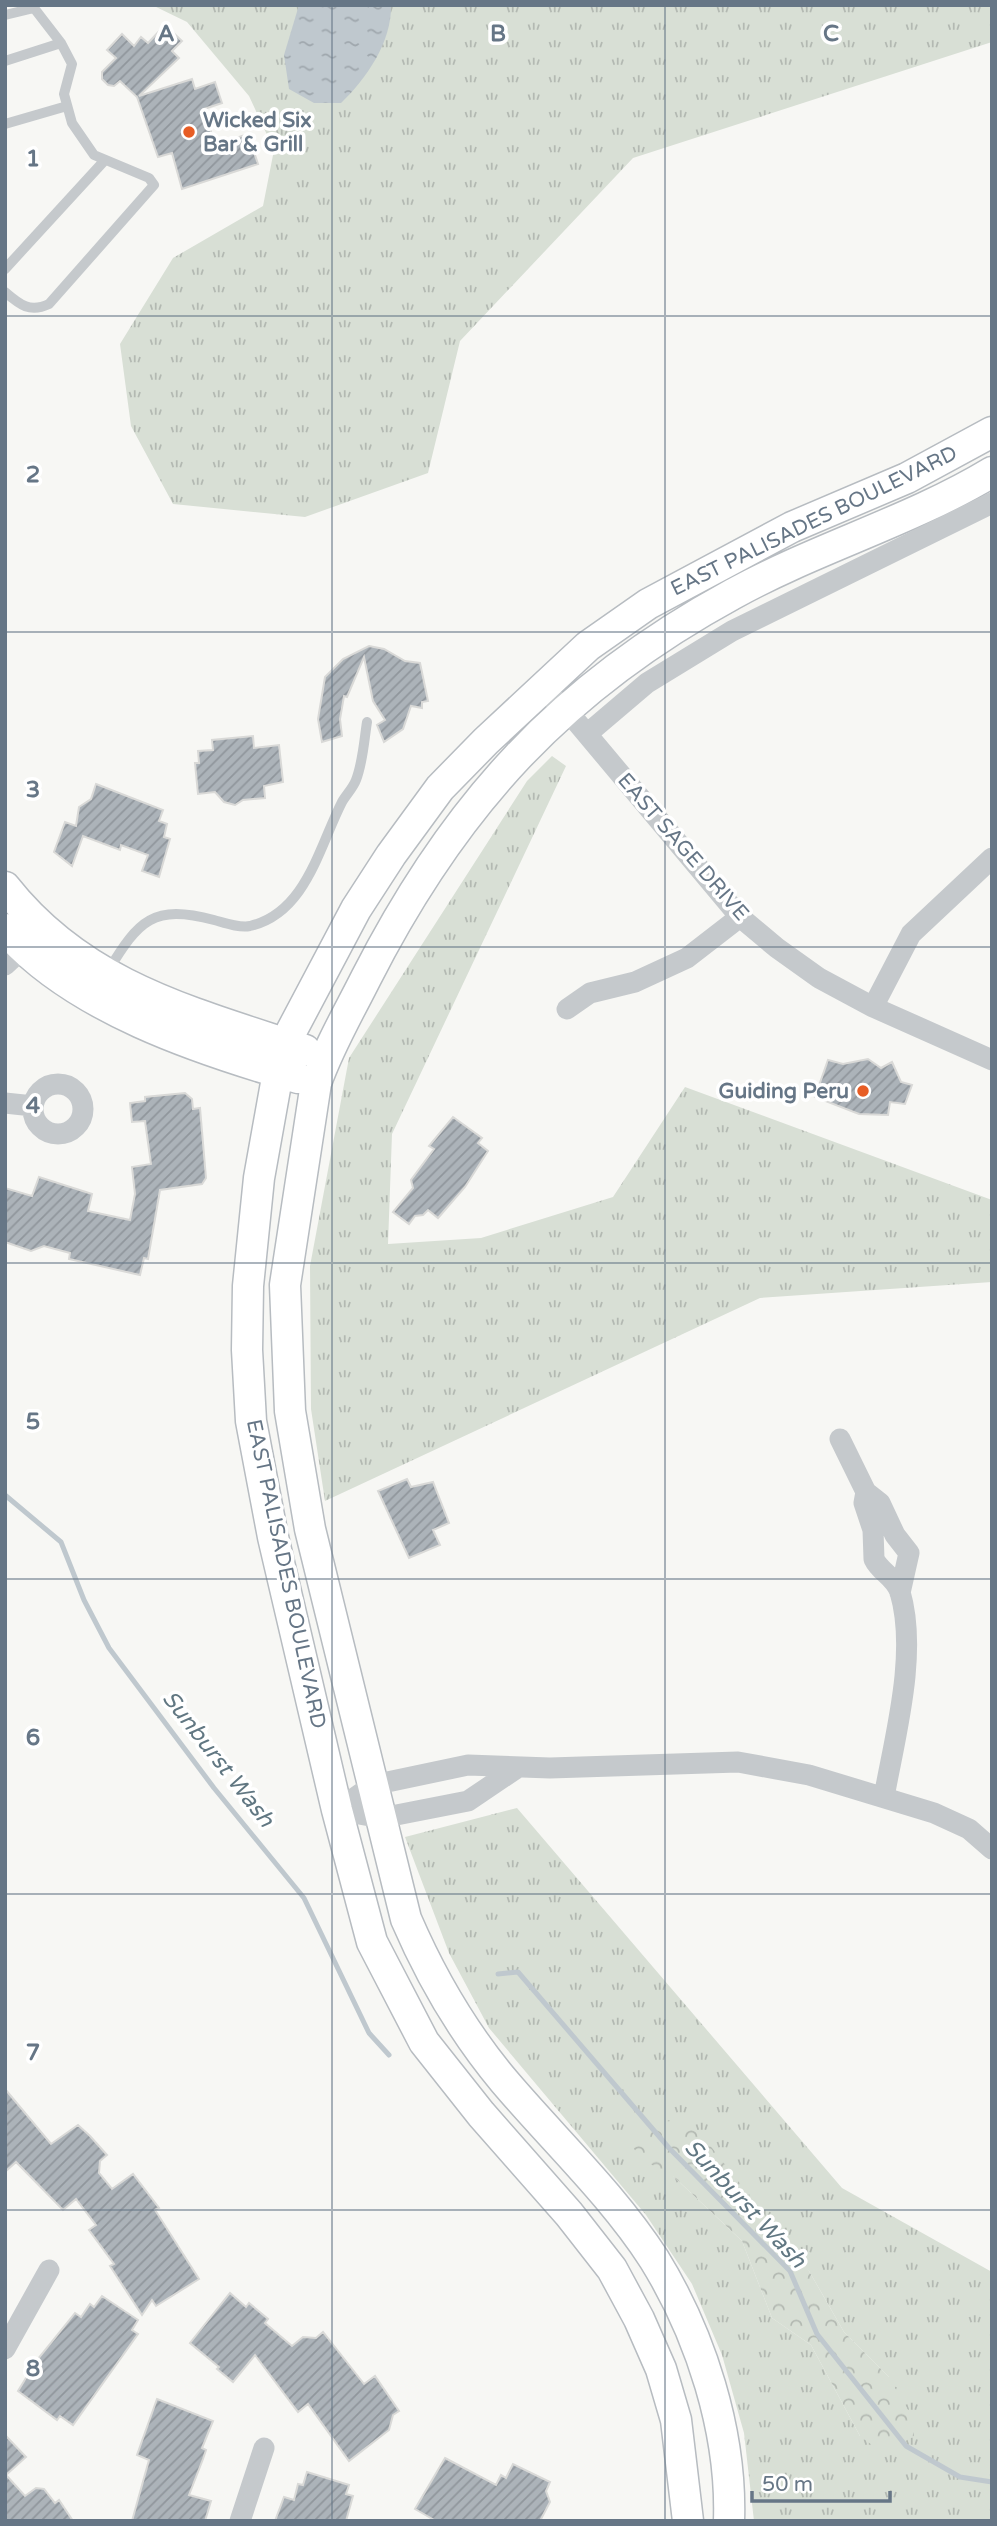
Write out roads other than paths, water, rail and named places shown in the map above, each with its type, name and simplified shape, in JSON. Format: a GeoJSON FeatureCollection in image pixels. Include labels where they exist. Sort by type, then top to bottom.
{"type":"FeatureCollection","features":[{"type":"Feature","properties":{"kind":"street","name":"EAST PALISADES BOULEVARD"},"geometry":{"type":"LineString","coordinates":[[688,2521],[676,2420],[661,2369],[639,2319],[612,2269],[578,2225],[481,2115],[424,2042],[372,1941],[337,1810],[273,1537],[251,1421],[247,1350],[248,1286],[259,1178],[278,1072],[292,1030],[356,909],[440,788],[541,689],[598,639],[648,604],[792,527],[907,478],[992,432]]}},
{"type":"Feature","properties":{"kind":"street","name":"EAST PALISADES BOULEVARD"},"geometry":{"type":"LineString","coordinates":[[729,2521],[726,2464],[715,2403],[690,2332],[654,2260],[613,2204],[504,2081],[459,2020],[422,1957],[406,1919],[310,1529],[290,1411],[285,1285],[321,1070],[395,922],[426,872],[470,810],[518,753],[603,676],[673,628],[734,593],[992,472]]}},
{"type":"Feature","properties":{"kind":"street"},"geometry":{"type":"LineString","coordinates":[[587,734],[647,683],[732,631],[992,503]]}},
{"type":"Feature","properties":{"kind":"street","name":"EAST SAGE DRIVE"},"geometry":{"type":"LineString","coordinates":[[541,689],[565,708],[740,917],[819,978],[873,1007],[992,1060]]}},
{"type":"Feature","properties":{"kind":"street"},"geometry":{"type":"LineString","coordinates":[[873,1007],[911,934],[992,858]]}},
{"type":"Feature","properties":{"kind":"street"},"geometry":{"type":"LineString","coordinates":[[567,1009],[590,993],[635,982],[687,958],[740,917]]}},
{"type":"Feature","properties":{"kind":"street"},"geometry":{"type":"LineString","coordinates":[[15,926],[79,957],[106,974],[201,1017],[287,1044],[321,1070]]}},
{"type":"Feature","properties":{"kind":"street"},"geometry":{"type":"LineString","coordinates":[[15,926],[74,987],[110,1010],[278,1072],[321,1070]]}},
{"type":"Feature","properties":{"kind":"street"},"geometry":{"type":"LineString","coordinates":[[5,1103],[33,1106]]}},
{"type":"Feature","properties":{"kind":"street"},"geometry":{"type":"LineString","coordinates":[[840,1439],[866,1492],[880,1503],[895,1535],[909,1553],[900,1593]]}},
{"type":"Feature","properties":{"kind":"street"},"geometry":{"type":"LineString","coordinates":[[866,1492],[864,1503],[873,1530],[874,1559],[895,1581],[900,1593],[906,1636],[901,1704],[884,1797]]}},
{"type":"Feature","properties":{"kind":"street"},"geometry":{"type":"LineString","coordinates":[[337,1810],[373,1784],[468,1765],[517,1768],[738,1762],[809,1775],[884,1797],[970,1829],[992,1849]]}},
{"type":"Feature","properties":{"kind":"street"},"geometry":{"type":"LineString","coordinates":[[337,1810],[381,1818],[468,1801],[517,1768]]}},
{"type":"Feature","properties":{"kind":"street"},"geometry":{"type":"LineString","coordinates":[[5,2349],[49,2270]]}},
{"type":"Feature","properties":{"kind":"street"},"geometry":{"type":"LineString","coordinates":[[240,2521],[264,2448]]}},
{"type":"Feature","properties":{"kind":"lane"},"geometry":{"type":"LineString","coordinates":[[5,15],[34,8],[61,43],[72,64],[64,94],[72,124],[94,155],[149,178],[155,185],[49,304],[37,310],[21,306],[5,292]]}},
{"type":"Feature","properties":{"kind":"lane"},"geometry":{"type":"LineString","coordinates":[[5,61],[61,43]]}},
{"type":"Feature","properties":{"kind":"lane"},"geometry":{"type":"LineString","coordinates":[[5,124],[67,106]]}},
{"type":"Feature","properties":{"kind":"lane"},"geometry":{"type":"LineString","coordinates":[[5,270],[105,159]]}},
{"type":"Feature","properties":{"kind":"lane"},"geometry":{"type":"LineString","coordinates":[[106,974],[126,941],[152,918],[170,912],[247,927],[272,919],[297,896],[319,857],[343,801],[356,782],[367,722]]}},
{"type":"Feature","properties":{"kind":"water"},"geometry":{"type":"Polygon","coordinates":[[[299,5],[391,5],[387,33],[376,59],[360,83],[341,103],[314,103],[289,89],[284,55],[299,5]]]}},
{"type":"Feature","properties":{"kind":"waterway","name":"Sunburst Wash"},"geometry":{"type":"LineString","coordinates":[[5,1495],[61,1542],[84,1600],[109,1648],[214,1788],[304,1898],[369,2033],[389,2055]]}},
{"type":"Feature","properties":{"kind":"waterway","name":"Sunburst Wash"},"geometry":{"type":"LineString","coordinates":[[498,1974],[518,1972],[669,2148],[790,2271],[817,2334],[906,2446],[960,2477],[992,2482]]}},
{"type":"Feature","properties":{"kind":"place","name":"Wicked Six Bar & Grill"},"geometry":{"type":"Point","coordinates":[189,132]}},
{"type":"Feature","properties":{"kind":"place","name":"Guiding Peru"},"geometry":{"type":"Point","coordinates":[863,1091]}}]}
